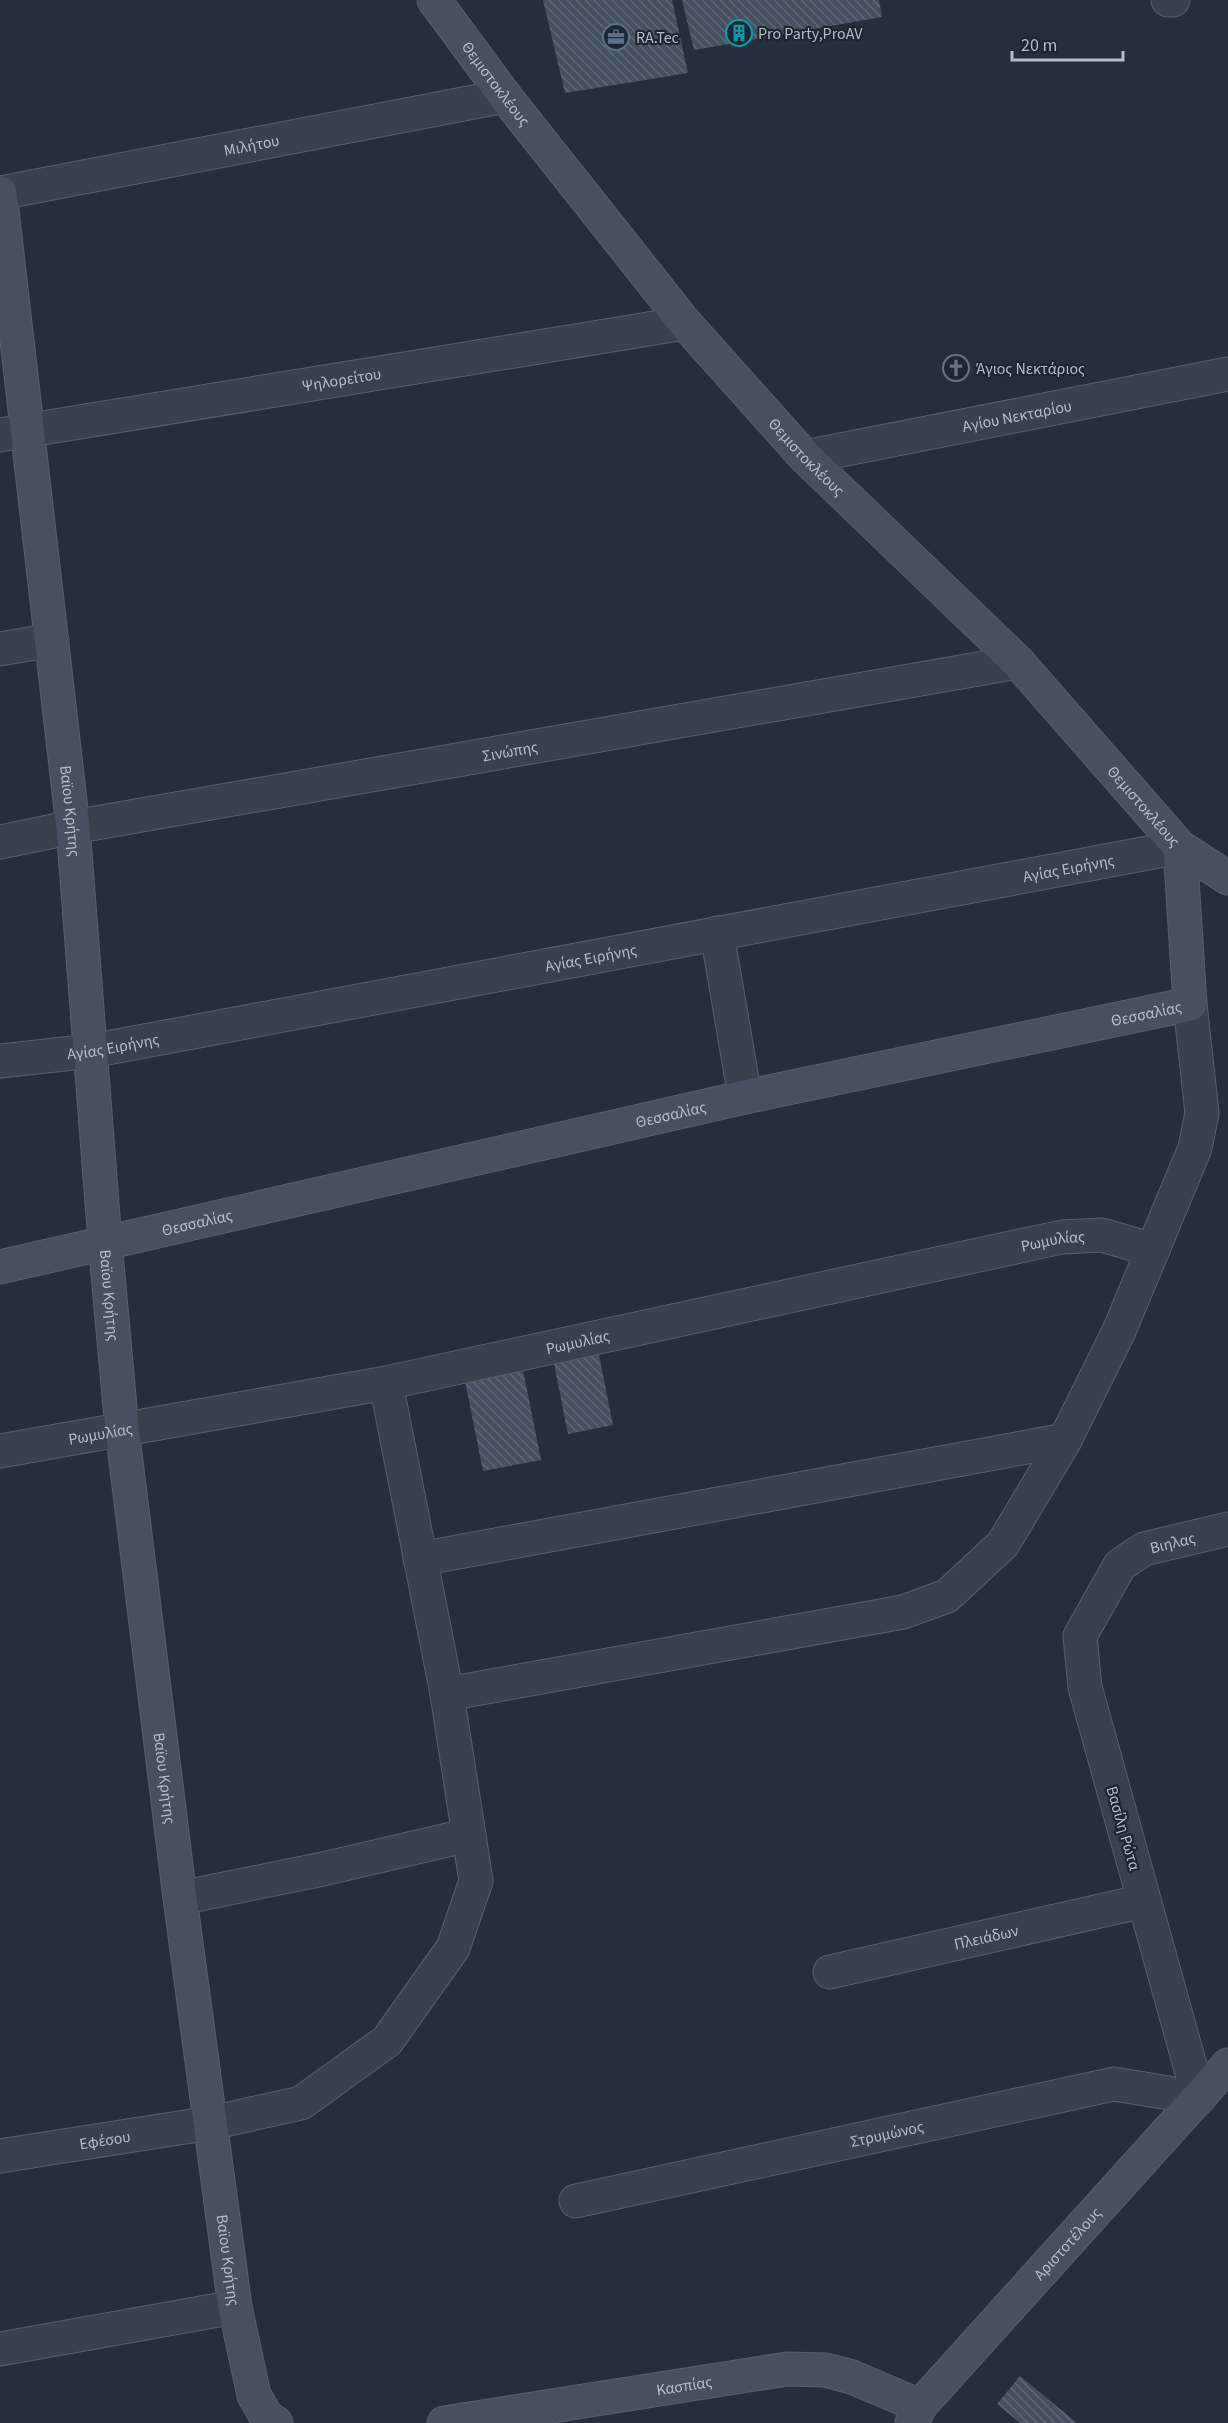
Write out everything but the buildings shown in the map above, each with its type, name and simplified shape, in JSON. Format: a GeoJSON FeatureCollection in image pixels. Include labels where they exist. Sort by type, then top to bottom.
{"type":"FeatureCollection","features":[{"type":"Feature","properties":{"kind":"street","name":"Θεμιστοκλέους"},"geometry":{"type":"LineString","coordinates":[[434,0],[505,96],[685,323],[805,457],[1018,662],[1180,847],[1224,875]]}},
{"type":"Feature","properties":{"kind":"street"},"geometry":{"type":"LineString","coordinates":[[1168,0],[1173,0]]}},
{"type":"Feature","properties":{"kind":"street","name":"Μιλήτου"},"geometry":{"type":"LineString","coordinates":[[0,193],[505,96]]}},
{"type":"Feature","properties":{"kind":"street","name":"Βαϊου Κρήτης"},"geometry":{"type":"LineString","coordinates":[[0,193],[14,433],[52,639],[73,827],[122,1429],[180,1898],[235,2307],[254,2394],[266,2416],[276,2423]]}},
{"type":"Feature","properties":{"kind":"street","name":"Ψηλορείτου"},"geometry":{"type":"LineString","coordinates":[[14,433],[685,323]]}},
{"type":"Feature","properties":{"kind":"street","name":"Αγίου Νεκταρίου"},"geometry":{"type":"LineString","coordinates":[[805,457],[1228,374]]}},
{"type":"Feature","properties":{"kind":"street"},"geometry":{"type":"LineString","coordinates":[[0,650],[52,639]]}},
{"type":"Feature","properties":{"kind":"street","name":"Σινώπης"},"geometry":{"type":"LineString","coordinates":[[0,842],[73,827],[1018,662]]}},
{"type":"Feature","properties":{"kind":"street","name":"Αγίας Ειρήνης"},"geometry":{"type":"LineString","coordinates":[[0,1061],[91,1051],[1180,847]]}},
{"type":"Feature","properties":{"kind":"street","name":"Θεσσαλίας"},"geometry":{"type":"LineString","coordinates":[[0,1267],[745,1096],[1190,1004],[1180,847]]}},
{"type":"Feature","properties":{"kind":"street"},"geometry":{"type":"LineString","coordinates":[[717,933],[745,1096]]}},
{"type":"Feature","properties":{"kind":"street"},"geometry":{"type":"LineString","coordinates":[[447,1694],[903,1612],[947,1596],[1003,1544],[1065,1440],[1119,1331],[1195,1148],[1202,1113],[1190,1004]]}},
{"type":"Feature","properties":{"kind":"street","name":"Ρωμυλίας"},"geometry":{"type":"LineString","coordinates":[[0,1450],[386,1383],[1062,1237],[1102,1235],[1153,1250]]}},
{"type":"Feature","properties":{"kind":"street","name":"Εφέσου"},"geometry":{"type":"LineString","coordinates":[[0,2156],[212,2123],[301,2103],[387,2042],[453,1948],[476,1881],[447,1694],[386,1383]]}},
{"type":"Feature","properties":{"kind":"street"},"geometry":{"type":"LineString","coordinates":[[420,1559],[1065,1440]]}},
{"type":"Feature","properties":{"kind":"street","name":"Βιηλας"},"geometry":{"type":"LineString","coordinates":[[1120,1565],[1144,1550],[1228,1529]]}},
{"type":"Feature","properties":{"kind":"street","name":"Βασίλη Ρώτα"},"geometry":{"type":"LineString","coordinates":[[1120,1565],[1080,1636],[1084,1687],[1199,2098]]}},
{"type":"Feature","properties":{"kind":"street"},"geometry":{"type":"LineString","coordinates":[[180,1898],[334,1867],[469,1835]]}},
{"type":"Feature","properties":{"kind":"street","name":"Πλειάδων"},"geometry":{"type":"LineString","coordinates":[[830,1972],[1144,1901]]}},
{"type":"Feature","properties":{"kind":"street","name":"Αριστοτέλους"},"geometry":{"type":"LineString","coordinates":[[916,2414],[1228,2065]]}},
{"type":"Feature","properties":{"kind":"street","name":"Στρυμώνος"},"geometry":{"type":"LineString","coordinates":[[576,2201],[1114,2084],[1199,2098]]}},
{"type":"Feature","properties":{"kind":"street"},"geometry":{"type":"LineString","coordinates":[[0,2349],[235,2307]]}},
{"type":"Feature","properties":{"kind":"street","name":"Κασπίας"},"geometry":{"type":"LineString","coordinates":[[444,2423],[787,2369],[825,2370],[852,2377],[916,2414]]}},
{"type":"Feature","properties":{"kind":"place","name":"Pro Party,ProAV"},"geometry":{"type":"Point","coordinates":[739,33]}},
{"type":"Feature","properties":{"kind":"place","name":"RA.Tec"},"geometry":{"type":"Point","coordinates":[616,37]}},
{"type":"Feature","properties":{"kind":"place","name":"Άγιος Νεκτάριος"},"geometry":{"type":"Point","coordinates":[956,368]}}]}
